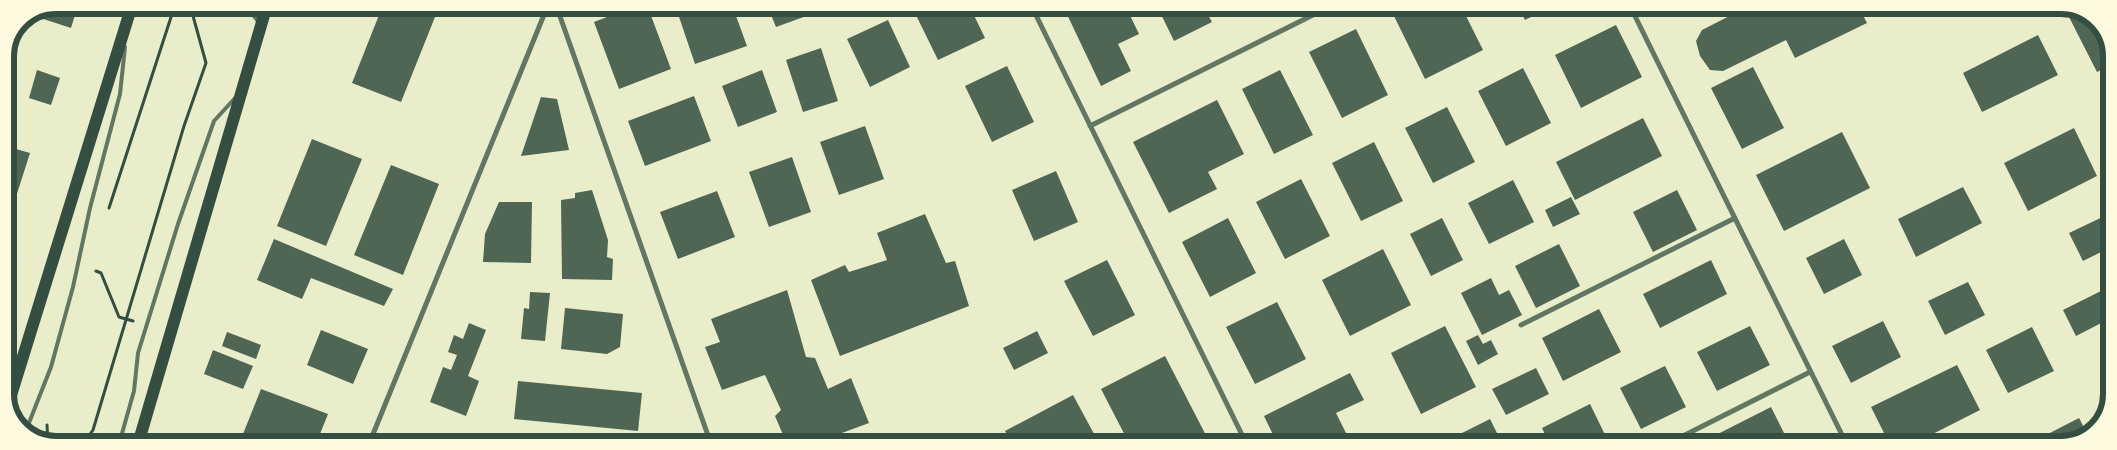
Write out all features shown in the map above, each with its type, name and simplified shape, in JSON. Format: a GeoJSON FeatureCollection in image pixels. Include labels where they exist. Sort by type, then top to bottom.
{"type":"FeatureCollection","features":[{"type":"Feature","properties":{"kind":"main road"},"geometry":{"type":"LineString","coordinates":[[14,386],[130,14]]}},
{"type":"Feature","properties":{"kind":"main road"},"geometry":{"type":"LineString","coordinates":[[140,436],[264,14]]}},
{"type":"Feature","properties":{"kind":"street"},"geometry":{"type":"LineString","coordinates":[[253,14],[261,25]]}},
{"type":"Feature","properties":{"kind":"street"},"geometry":{"type":"LineString","coordinates":[[372,436],[544,14]]}},
{"type":"Feature","properties":{"kind":"street"},"geometry":{"type":"LineString","coordinates":[[559,14],[708,436]]}},
{"type":"Feature","properties":{"kind":"street"},"geometry":{"type":"LineString","coordinates":[[1035,14],[1243,436]]}},
{"type":"Feature","properties":{"kind":"street"},"geometry":{"type":"LineString","coordinates":[[1090,126],[1316,14]]}},
{"type":"Feature","properties":{"kind":"street"},"geometry":{"type":"LineString","coordinates":[[1634,14],[1842,436]]}},
{"type":"Feature","properties":{"kind":"street"},"geometry":{"type":"LineString","coordinates":[[1521,324],[1735,218]]}},
{"type":"Feature","properties":{"kind":"street"},"geometry":{"type":"LineString","coordinates":[[1683,436],[1810,372]]}},
{"type":"Feature","properties":{"kind":"lane"},"geometry":{"type":"LineString","coordinates":[[28,426],[51,367],[120,94],[128,20]]}},
{"type":"Feature","properties":{"kind":"lane"},"geometry":{"type":"LineString","coordinates":[[121,436],[134,391],[138,354],[178,224],[196,179],[214,121],[244,88]]}},
{"type":"Feature","properties":{"kind":"path"},"geometry":{"type":"LineString","coordinates":[[108,210],[172,14]]}},
{"type":"Feature","properties":{"kind":"path"},"geometry":{"type":"LineString","coordinates":[[88,436],[93,430],[184,126],[206,62],[193,14]]}},
{"type":"Feature","properties":{"kind":"path"},"geometry":{"type":"LineString","coordinates":[[96,271],[101,273],[119,316],[138,322]]}},
{"type":"Feature","properties":{"kind":"path"},"geometry":{"type":"LineString","coordinates":[[48,419],[48,435]]}},
{"type":"Feature","properties":{"kind":"building"},"geometry":{"type":"Polygon","coordinates":[[[56,14],[75,14],[71,28],[39,18],[56,14]]]}},
{"type":"Feature","properties":{"kind":"building"},"geometry":{"type":"Polygon","coordinates":[[[379,14],[436,14],[401,102],[352,83],[379,14]]]}},
{"type":"Feature","properties":{"kind":"building"},"geometry":{"type":"Polygon","coordinates":[[[615,14],[650,14],[671,69],[619,89],[594,22],[615,14]]]}},
{"type":"Feature","properties":{"kind":"building"},"geometry":{"type":"Polygon","coordinates":[[[678,14],[735,14],[747,46],[695,64],[678,14]]]}},
{"type":"Feature","properties":{"kind":"building"},"geometry":{"type":"Polygon","coordinates":[[[771,14],[812,14],[776,27],[771,14]]]}},
{"type":"Feature","properties":{"kind":"building"},"geometry":{"type":"Polygon","coordinates":[[[915,14],[973,14],[985,38],[938,60],[915,14]]]}},
{"type":"Feature","properties":{"kind":"building"},"geometry":{"type":"Polygon","coordinates":[[[1067,14],[1129,14],[1139,34],[1118,44],[1131,71],[1101,86],[1067,14]]]}},
{"type":"Feature","properties":{"kind":"building"},"geometry":{"type":"Polygon","coordinates":[[[1161,14],[1208,14],[1212,22],[1174,41],[1161,14]]]}},
{"type":"Feature","properties":{"kind":"building"},"geometry":{"type":"Polygon","coordinates":[[[1393,14],[1465,14],[1483,50],[1425,79],[1393,14]]]}},
{"type":"Feature","properties":{"kind":"building"},"geometry":{"type":"Polygon","coordinates":[[[1522,14],[1537,14],[1525,20],[1522,14]]]}},
{"type":"Feature","properties":{"kind":"building"},"geometry":{"type":"Polygon","coordinates":[[[1733,14],[1862,14],[1867,23],[1795,58],[1786,40],[1723,71],[1710,70],[1700,56],[1696,41],[1702,30],[1733,14]]]}},
{"type":"Feature","properties":{"kind":"building"},"geometry":{"type":"Polygon","coordinates":[[[2072,16],[2082,19],[2098,35],[2102,45],[2103,69],[2097,72],[2069,17],[2072,16]]]}},
{"type":"Feature","properties":{"kind":"building"},"geometry":{"type":"Polygon","coordinates":[[[888,20],[910,67],[870,87],[847,39],[888,20]]]}},
{"type":"Feature","properties":{"kind":"building"},"geometry":{"type":"Polygon","coordinates":[[[1616,25],[1642,77],[1581,108],[1555,55],[1616,25]]]}},
{"type":"Feature","properties":{"kind":"building"},"geometry":{"type":"Polygon","coordinates":[[[1356,29],[1388,95],[1342,118],[1309,52],[1356,29]]]}},
{"type":"Feature","properties":{"kind":"building"},"geometry":{"type":"Polygon","coordinates":[[[2038,35],[2058,75],[1982,112],[1963,73],[2038,35]]]}},
{"type":"Feature","properties":{"kind":"building"},"geometry":{"type":"Polygon","coordinates":[[[821,48],[838,101],[803,112],[786,60],[821,48]]]}},
{"type":"Feature","properties":{"kind":"building"},"geometry":{"type":"Polygon","coordinates":[[[1007,66],[1034,122],[992,142],[965,86],[1007,66]]]}},
{"type":"Feature","properties":{"kind":"building"},"geometry":{"type":"Polygon","coordinates":[[[1753,67],[1784,128],[1742,149],[1711,88],[1753,67]]]}},
{"type":"Feature","properties":{"kind":"building"},"geometry":{"type":"Polygon","coordinates":[[[1523,68],[1551,123],[1506,146],[1478,91],[1523,68]]]}},
{"type":"Feature","properties":{"kind":"building"},"geometry":{"type":"Polygon","coordinates":[[[37,70],[60,78],[51,105],[29,98],[37,70]]]}},
{"type":"Feature","properties":{"kind":"building"},"geometry":{"type":"Polygon","coordinates":[[[762,70],[777,112],[738,127],[722,86],[762,70]]]}},
{"type":"Feature","properties":{"kind":"building"},"geometry":{"type":"Polygon","coordinates":[[[1280,70],[1313,135],[1274,154],[1242,89],[1280,70]]]}},
{"type":"Feature","properties":{"kind":"building"},"geometry":{"type":"Polygon","coordinates":[[[694,96],[711,141],[645,166],[628,121],[694,96]]]}},
{"type":"Feature","properties":{"kind":"building"},"geometry":{"type":"Polygon","coordinates":[[[541,97],[557,99],[569,150],[521,156],[541,97]]]}},
{"type":"Feature","properties":{"kind":"building"},"geometry":{"type":"Polygon","coordinates":[[[1217,100],[1244,154],[1208,172],[1217,189],[1169,213],[1133,142],[1217,100]]]}},
{"type":"Feature","properties":{"kind":"building"},"geometry":{"type":"Polygon","coordinates":[[[1447,107],[1475,162],[1433,183],[1405,128],[1447,107]]]}},
{"type":"Feature","properties":{"kind":"building"},"geometry":{"type":"Polygon","coordinates":[[[1643,118],[1662,156],[1575,200],[1556,162],[1643,118]]]}},
{"type":"Feature","properties":{"kind":"building"},"geometry":{"type":"Polygon","coordinates":[[[865,126],[884,179],[839,195],[820,142],[865,126]]]}},
{"type":"Feature","properties":{"kind":"building"},"geometry":{"type":"Polygon","coordinates":[[[2074,128],[2097,176],[2028,211],[2004,163],[2074,128]]]}},
{"type":"Feature","properties":{"kind":"building"},"geometry":{"type":"Polygon","coordinates":[[[1842,132],[1870,188],[1784,231],[1756,175],[1842,132]]]}},
{"type":"Feature","properties":{"kind":"building"},"geometry":{"type":"Polygon","coordinates":[[[312,139],[362,159],[326,246],[277,226],[312,139]]]}},
{"type":"Feature","properties":{"kind":"building"},"geometry":{"type":"Polygon","coordinates":[[[1374,142],[1403,201],[1361,221],[1332,163],[1374,142]]]}},
{"type":"Feature","properties":{"kind":"building"},"geometry":{"type":"Polygon","coordinates":[[[14,149],[30,153],[14,200],[14,149]]]}},
{"type":"Feature","properties":{"kind":"building"},"geometry":{"type":"Polygon","coordinates":[[[792,157],[811,212],[769,227],[749,172],[792,157]]]}},
{"type":"Feature","properties":{"kind":"building"},"geometry":{"type":"Polygon","coordinates":[[[391,165],[439,184],[403,275],[354,255],[391,165]]]}},
{"type":"Feature","properties":{"kind":"building"},"geometry":{"type":"Polygon","coordinates":[[[1056,171],[1078,222],[1034,241],[1012,190],[1056,171]]]}},
{"type":"Feature","properties":{"kind":"building"},"geometry":{"type":"Polygon","coordinates":[[[1301,179],[1330,236],[1285,259],[1256,202],[1301,179]]]}},
{"type":"Feature","properties":{"kind":"building"},"geometry":{"type":"Polygon","coordinates":[[[1513,180],[1534,222],[1489,244],[1468,203],[1513,180]]]}},
{"type":"Feature","properties":{"kind":"building"},"geometry":{"type":"Polygon","coordinates":[[[1963,187],[1982,223],[1916,257],[1898,219],[1963,187]]]}},
{"type":"Feature","properties":{"kind":"building"},"geometry":{"type":"Polygon","coordinates":[[[592,190],[608,240],[607,257],[613,259],[612,280],[562,279],[561,200],[575,198],[575,193],[592,190]]]}},
{"type":"Feature","properties":{"kind":"building"},"geometry":{"type":"Polygon","coordinates":[[[1677,190],[1697,230],[1653,252],[1633,212],[1677,190]]]}},
{"type":"Feature","properties":{"kind":"building"},"geometry":{"type":"Polygon","coordinates":[[[717,191],[735,237],[678,259],[660,212],[717,191]]]}},
{"type":"Feature","properties":{"kind":"building"},"geometry":{"type":"Polygon","coordinates":[[[1571,197],[1580,214],[1553,227],[1545,210],[1571,197]]]}},
{"type":"Feature","properties":{"kind":"building"},"geometry":{"type":"Polygon","coordinates":[[[499,202],[532,202],[531,263],[483,262],[485,234],[499,202]]]}},
{"type":"Feature","properties":{"kind":"building"},"geometry":{"type":"Polygon","coordinates":[[[925,214],[946,263],[955,261],[969,306],[840,356],[811,280],[845,265],[849,272],[887,260],[877,233],[925,214]]]}},
{"type":"Feature","properties":{"kind":"building"},"geometry":{"type":"Polygon","coordinates":[[[2103,217],[2103,251],[2083,261],[2069,233],[2103,217]]]}},
{"type":"Feature","properties":{"kind":"building"},"geometry":{"type":"Polygon","coordinates":[[[1228,218],[1256,273],[1210,297],[1182,242],[1228,218]]]}},
{"type":"Feature","properties":{"kind":"building"},"geometry":{"type":"Polygon","coordinates":[[[1442,218],[1463,260],[1431,276],[1410,234],[1442,218]]]}},
{"type":"Feature","properties":{"kind":"building"},"geometry":{"type":"Polygon","coordinates":[[[274,239],[393,289],[384,306],[311,278],[302,299],[257,280],[274,239]]]}},
{"type":"Feature","properties":{"kind":"building"},"geometry":{"type":"Polygon","coordinates":[[[1844,239],[1862,275],[1824,294],[1806,258],[1844,239]]]}},
{"type":"Feature","properties":{"kind":"building"},"geometry":{"type":"Polygon","coordinates":[[[1559,244],[1580,286],[1536,308],[1515,266],[1559,244]]]}},
{"type":"Feature","properties":{"kind":"building"},"geometry":{"type":"Polygon","coordinates":[[[1383,249],[1411,305],[1350,336],[1322,280],[1383,249]]]}},
{"type":"Feature","properties":{"kind":"building"},"geometry":{"type":"Polygon","coordinates":[[[1107,260],[1135,315],[1093,336],[1064,281],[1107,260]]]}},
{"type":"Feature","properties":{"kind":"building"},"geometry":{"type":"Polygon","coordinates":[[[1711,260],[1727,294],[1660,328],[1643,294],[1711,260]]]}},
{"type":"Feature","properties":{"kind":"building"},"geometry":{"type":"Polygon","coordinates":[[[1491,278],[1499,295],[1509,290],[1522,315],[1482,335],[1461,293],[1491,278]]]}},
{"type":"Feature","properties":{"kind":"building"},"geometry":{"type":"Polygon","coordinates":[[[1968,282],[1985,315],[1945,335],[1928,301],[1968,282]]]}},
{"type":"Feature","properties":{"kind":"building"},"geometry":{"type":"Polygon","coordinates":[[[787,290],[806,357],[815,358],[828,389],[851,378],[869,423],[834,436],[784,436],[775,416],[781,410],[765,375],[722,390],[705,347],[720,342],[711,319],[787,290]]]}},
{"type":"Feature","properties":{"kind":"building"},"geometry":{"type":"Polygon","coordinates":[[[2103,290],[2103,322],[2076,336],[2063,310],[2103,290]]]}},
{"type":"Feature","properties":{"kind":"building"},"geometry":{"type":"Polygon","coordinates":[[[530,292],[550,293],[545,341],[521,339],[524,308],[529,309],[530,292]]]}},
{"type":"Feature","properties":{"kind":"building"},"geometry":{"type":"Polygon","coordinates":[[[1277,302],[1306,359],[1255,384],[1226,327],[1277,302]]]}},
{"type":"Feature","properties":{"kind":"building"},"geometry":{"type":"Polygon","coordinates":[[[565,308],[623,314],[620,347],[607,354],[561,349],[565,308]]]}},
{"type":"Feature","properties":{"kind":"building"},"geometry":{"type":"Polygon","coordinates":[[[1599,309],[1621,352],[1563,381],[1542,338],[1599,309]]]}},
{"type":"Feature","properties":{"kind":"building"},"geometry":{"type":"Polygon","coordinates":[[[1883,321],[1901,357],[1851,383],[1832,346],[1883,321]]]}},
{"type":"Feature","properties":{"kind":"building"},"geometry":{"type":"Polygon","coordinates":[[[469,323],[486,330],[468,376],[479,381],[466,416],[430,402],[443,367],[451,370],[457,355],[448,352],[454,335],[463,339],[469,323]]]}},
{"type":"Feature","properties":{"kind":"building"},"geometry":{"type":"Polygon","coordinates":[[[1445,326],[1476,387],[1421,414],[1391,353],[1445,326]]]}},
{"type":"Feature","properties":{"kind":"building"},"geometry":{"type":"Polygon","coordinates":[[[1750,326],[1770,365],[1717,391],[1697,352],[1750,326]]]}},
{"type":"Feature","properties":{"kind":"building"},"geometry":{"type":"Polygon","coordinates":[[[2032,327],[2054,371],[2008,393],[1986,350],[2032,327]]]}},
{"type":"Feature","properties":{"kind":"building"},"geometry":{"type":"Polygon","coordinates":[[[321,330],[368,349],[353,384],[307,365],[321,330]]]}},
{"type":"Feature","properties":{"kind":"building"},"geometry":{"type":"Polygon","coordinates":[[[1037,331],[1048,353],[1014,370],[1003,348],[1037,331]]]}},
{"type":"Feature","properties":{"kind":"building"},"geometry":{"type":"Polygon","coordinates":[[[227,332],[261,345],[256,359],[222,346],[227,332]]]}},
{"type":"Feature","properties":{"kind":"building"},"geometry":{"type":"Polygon","coordinates":[[[1478,335],[1483,344],[1491,340],[1498,354],[1478,365],[1466,341],[1478,335]]]}},
{"type":"Feature","properties":{"kind":"building"},"geometry":{"type":"Polygon","coordinates":[[[213,350],[253,366],[243,389],[204,374],[213,350]]]}},
{"type":"Feature","properties":{"kind":"building"},"geometry":{"type":"Polygon","coordinates":[[[1165,356],[1206,436],[1125,436],[1101,389],[1165,356]]]}},
{"type":"Feature","properties":{"kind":"building"},"geometry":{"type":"Polygon","coordinates":[[[1957,365],[1980,410],[1929,436],[1886,436],[1871,407],[1957,365]]]}},
{"type":"Feature","properties":{"kind":"building"},"geometry":{"type":"Polygon","coordinates":[[[1665,366],[1686,407],[1641,429],[1620,388],[1665,366]]]}},
{"type":"Feature","properties":{"kind":"building"},"geometry":{"type":"Polygon","coordinates":[[[1536,368],[1549,394],[1506,415],[1492,389],[1536,368]]]}},
{"type":"Feature","properties":{"kind":"building"},"geometry":{"type":"Polygon","coordinates":[[[1350,373],[1364,400],[1336,413],[1348,436],[1274,436],[1264,416],[1350,373]]]}},
{"type":"Feature","properties":{"kind":"building"},"geometry":{"type":"Polygon","coordinates":[[[518,381],[642,393],[638,431],[514,419],[518,381]]]}},
{"type":"Feature","properties":{"kind":"building"},"geometry":{"type":"Polygon","coordinates":[[[261,389],[328,414],[319,436],[242,436],[261,389]]]}},
{"type":"Feature","properties":{"kind":"building"},"geometry":{"type":"Polygon","coordinates":[[[1073,395],[1095,436],[1008,436],[1005,431],[1073,395]]]}},
{"type":"Feature","properties":{"kind":"building"},"geometry":{"type":"Polygon","coordinates":[[[1590,404],[1606,436],[1546,436],[1542,428],[1590,404]]]}},
{"type":"Feature","properties":{"kind":"building"},"geometry":{"type":"Polygon","coordinates":[[[1771,407],[1786,436],[1714,436],[1771,407]]]}},
{"type":"Feature","properties":{"kind":"building"},"geometry":{"type":"Polygon","coordinates":[[[2079,418],[2085,429],[2069,435],[2044,436],[2079,418]]]}},
{"type":"Feature","properties":{"kind":"building"},"geometry":{"type":"Polygon","coordinates":[[[1490,419],[1498,436],[1456,436],[1490,419]]]}}]}
